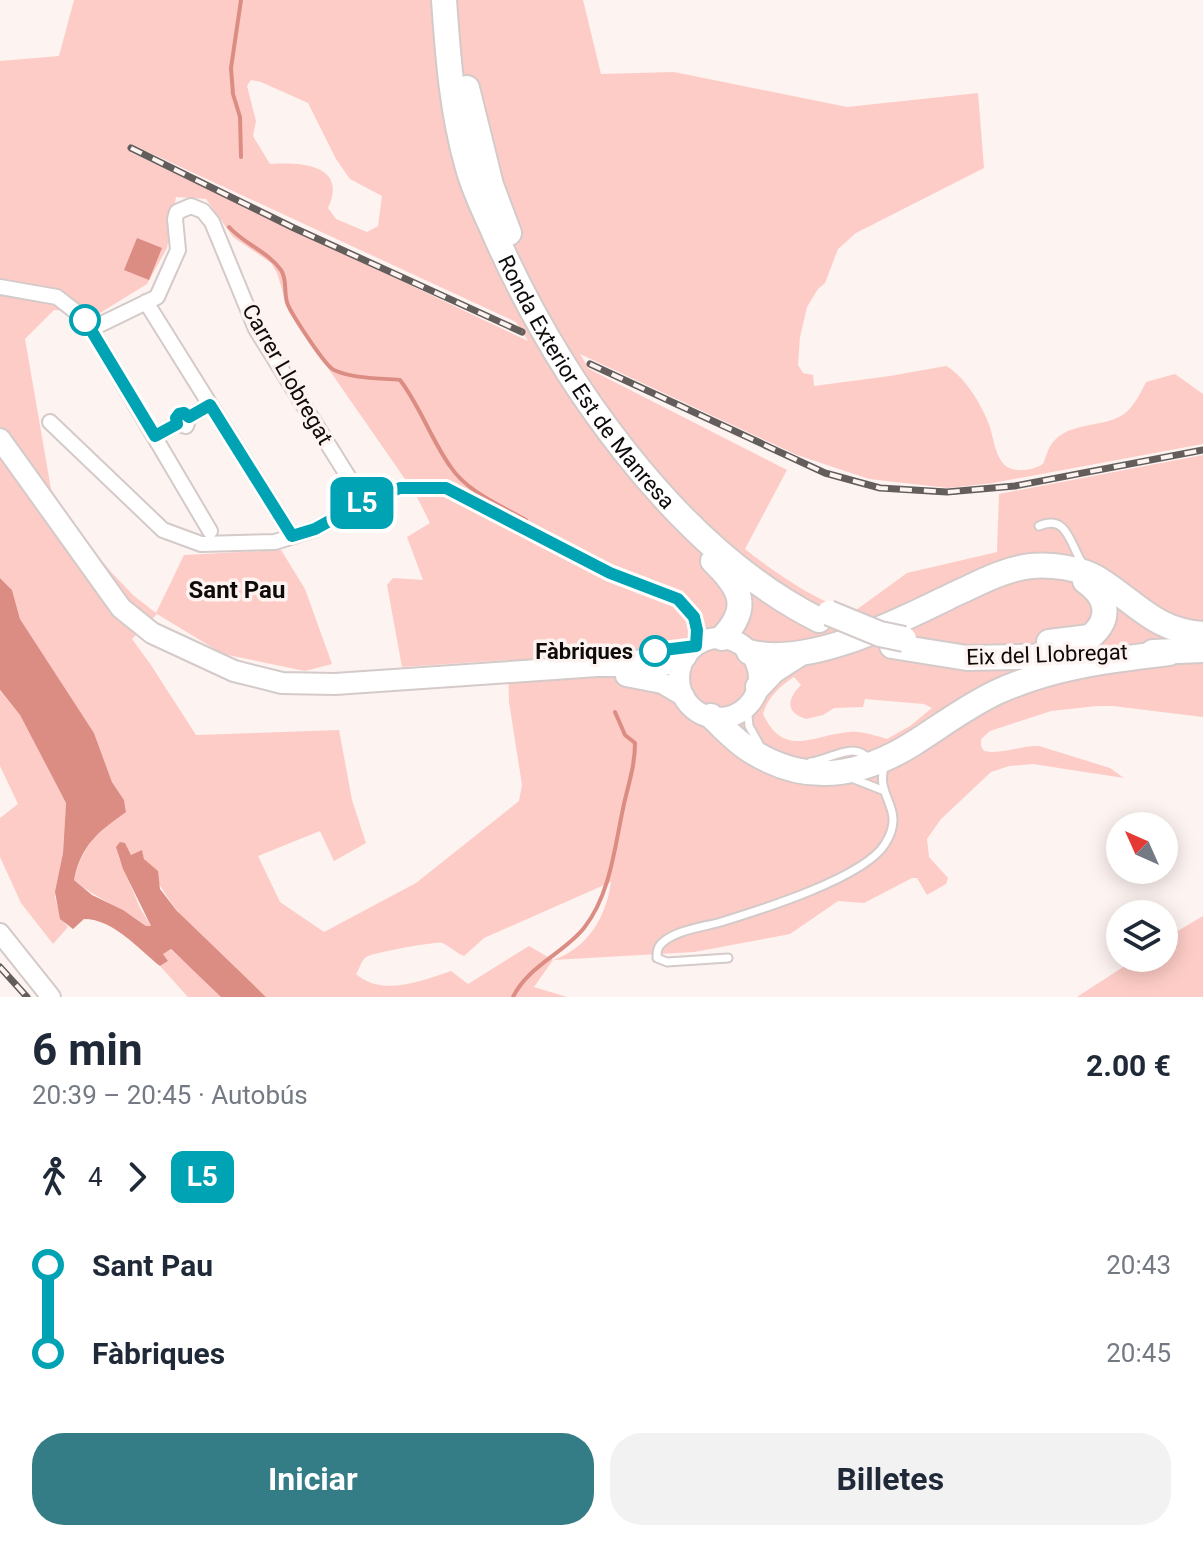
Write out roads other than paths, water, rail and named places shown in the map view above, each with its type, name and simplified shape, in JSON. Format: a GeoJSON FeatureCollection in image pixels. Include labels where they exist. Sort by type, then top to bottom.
{"type":"FeatureCollection","features":[{"type":"Feature","properties":{"kind":"highway","name":"Ronda Exterior Est de Manresa"},"geometry":{"type":"LineString","coordinates":[[444,0],[450,81],[468,168],[482,209],[512,276],[541,330],[634,463],[696,528],[742,569],[779,596],[824,616]]}},
{"type":"Feature","properties":{"kind":"highway","name":"Ronda Exterior Est de Manresa"},"geometry":{"type":"LineString","coordinates":[[456,0],[469,95],[491,185],[523,267],[587,381],[645,460],[703,523],[765,575],[847,632],[898,643]]}},
{"type":"Feature","properties":{"kind":"highway"},"geometry":{"type":"LineString","coordinates":[[482,209],[494,251],[525,316],[583,413],[648,496],[733,582],[738,591],[741,608],[733,625],[700,643]]}},
{"type":"Feature","properties":{"kind":"highway"},"geometry":{"type":"LineString","coordinates":[[749,652],[774,657],[800,654],[879,628],[1006,571],[1067,561],[1162,625],[1203,634]]}},
{"type":"Feature","properties":{"kind":"highway"},"geometry":{"type":"LineString","coordinates":[[1000,649],[1020,643],[1078,641],[1098,631],[1106,611],[1104,601],[1067,561]]}},
{"type":"Feature","properties":{"kind":"highway","name":"Eix del Llobregat"},"geometry":{"type":"LineString","coordinates":[[898,643],[1000,649],[1203,641]]}},
{"type":"Feature","properties":{"kind":"highway","name":"Eix del Llobregat"},"geometry":{"type":"LineString","coordinates":[[898,643],[967,658],[1203,650]]}},
{"type":"Feature","properties":{"kind":"highway"},"geometry":{"type":"LineString","coordinates":[[711,716],[737,741],[760,756],[792,769],[815,773],[846,772],[880,767],[978,701],[1023,681],[1093,662],[1169,653]]}},
{"type":"Feature","properties":{"kind":"highway"},"geometry":{"type":"LineString","coordinates":[[752,696],[773,671],[800,654]]}},
{"type":"Feature","properties":{"kind":"main road"},"geometry":{"type":"LineString","coordinates":[[0,439],[121,608],[152,633],[234,671],[282,683],[335,684],[597,666],[651,666],[668,664],[700,643],[737,642],[749,652],[758,668],[752,696],[733,715],[711,716],[695,709],[684,696],[650,680],[570,669]]}},
{"type":"Feature","properties":{"kind":"main road"},"geometry":{"type":"LineString","coordinates":[[684,696],[680,676],[700,643]]}},
{"type":"Feature","properties":{"kind":"street","name":"Carrer Llobregat"},"geometry":{"type":"LineString","coordinates":[[146,302],[157,297],[178,250],[177,212],[191,206],[203,211],[212,222],[256,329],[364,502]]}},
{"type":"Feature","properties":{"kind":"street"},"geometry":{"type":"LineString","coordinates":[[0,287],[57,297],[85,319],[210,531]]}},
{"type":"Feature","properties":{"kind":"street"},"geometry":{"type":"LineString","coordinates":[[91,329],[146,302],[292,536]]}},
{"type":"Feature","properties":{"kind":"street"},"geometry":{"type":"LineString","coordinates":[[155,436],[210,405]]}},
{"type":"Feature","properties":{"kind":"street"},"geometry":{"type":"LineString","coordinates":[[50,422],[163,530],[201,544],[275,542],[315,529],[364,502],[400,488],[446,488],[610,573],[678,599],[690,610],[700,643]]}},
{"type":"Feature","properties":{"kind":"street"},"geometry":{"type":"LineString","coordinates":[[0,933],[51,997]]}},
{"type":"Feature","properties":{"kind":"lane"},"geometry":{"type":"LineString","coordinates":[[1039,526],[1047,522],[1060,524],[1069,534],[1067,561]]}},
{"type":"Feature","properties":{"kind":"lane"},"geometry":{"type":"LineString","coordinates":[[728,958],[667,962],[657,958],[657,949],[664,941],[678,935],[740,916],[859,869],[884,847],[892,830],[893,811],[882,790],[880,767],[854,749],[805,762],[763,748],[752,735],[752,696]]}},
{"type":"Feature","properties":{"kind":"lane"},"geometry":{"type":"LineString","coordinates":[[760,756],[786,773],[862,780],[882,790]]}},
{"type":"Feature","properties":{"kind":"waterway"},"geometry":{"type":"LineString","coordinates":[[241,0],[231,68],[233,94],[240,117],[241,157]]}},
{"type":"Feature","properties":{"kind":"waterway"},"geometry":{"type":"LineString","coordinates":[[229,227],[281,270],[288,305],[330,367],[350,375],[400,380],[457,475],[485,497],[526,520]]}},
{"type":"Feature","properties":{"kind":"waterway"},"geometry":{"type":"LineString","coordinates":[[513,997],[537,968],[584,928],[606,884],[635,751],[635,743],[625,735],[615,712]]}},
{"type":"Feature","properties":{"kind":"railway"},"geometry":{"type":"LineString","coordinates":[[131,148],[294,228],[522,332]]}},
{"type":"Feature","properties":{"kind":"railway"},"geometry":{"type":"LineString","coordinates":[[590,364],[825,473],[880,488],[947,492],[1015,486],[1203,450]]}},
{"type":"Feature","properties":{"kind":"railway"},"geometry":{"type":"LineString","coordinates":[[0,967],[27,997]]}},
{"type":"Feature","properties":{"kind":"place","name":"Fàbriques"},"geometry":{"type":"Point","coordinates":[655,651]}},
{"type":"Feature","properties":{"kind":"district","name":"Sant Pau"},"geometry":{"type":"Point","coordinates":[237,590]}}]}
